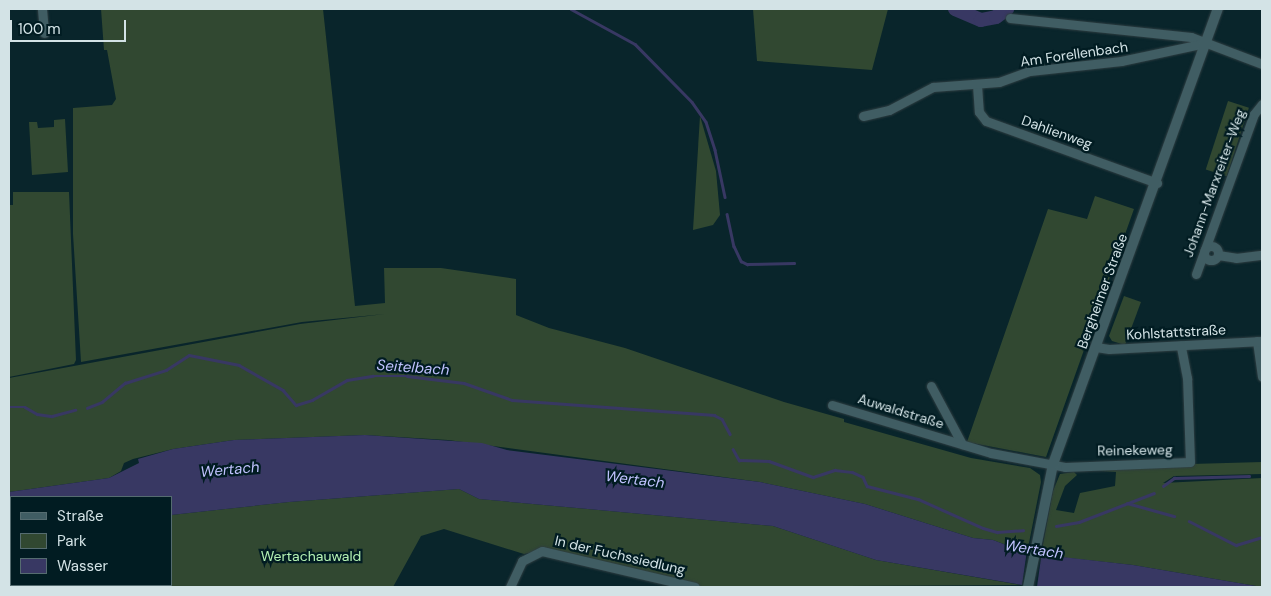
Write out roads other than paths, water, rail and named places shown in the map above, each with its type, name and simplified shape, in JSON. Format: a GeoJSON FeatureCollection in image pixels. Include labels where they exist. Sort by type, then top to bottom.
{"type":"FeatureCollection","features":[{"type":"Feature","properties":{"kind":"street"},"geometry":{"type":"LineString","coordinates":[[42,9],[44,33]]}},
{"type":"Feature","properties":{"kind":"street","name":"Bergheimer Straße"},"geometry":{"type":"LineString","coordinates":[[1028,587],[1035,544],[1053,464],[1218,9]]}},
{"type":"Feature","properties":{"kind":"street"},"geometry":{"type":"LineString","coordinates":[[1010,18],[1191,37],[1262,64]]}},
{"type":"Feature","properties":{"kind":"street","name":"Am Forellenbach"},"geometry":{"type":"LineString","coordinates":[[863,116],[889,110],[933,87],[999,82],[1030,71],[1121,61],[1206,43]]}},
{"type":"Feature","properties":{"kind":"street","name":"Dahlienweg"},"geometry":{"type":"LineString","coordinates":[[977,85],[979,112],[986,121],[1156,182]]}},
{"type":"Feature","properties":{"kind":"street","name":"Johann-Marxreiter-Weg"},"geometry":{"type":"LineString","coordinates":[[1196,274],[1254,114],[1262,104]]}},
{"type":"Feature","properties":{"kind":"street"},"geometry":{"type":"LineString","coordinates":[[1204,251],[1209,260],[1218,255],[1236,258],[1262,255]]}},
{"type":"Feature","properties":{"kind":"street","name":"Kohlstattstraße"},"geometry":{"type":"LineString","coordinates":[[1096,347],[1109,350],[1260,341],[1262,377]]}},
{"type":"Feature","properties":{"kind":"street","name":"Reinekeweg"},"geometry":{"type":"LineString","coordinates":[[1053,464],[1065,467],[1190,462],[1187,378],[1181,346]]}},
{"type":"Feature","properties":{"kind":"street","name":"Auwaldstraße"},"geometry":{"type":"LineString","coordinates":[[931,386],[962,444]]}},
{"type":"Feature","properties":{"kind":"street","name":"Auwaldstraße"},"geometry":{"type":"LineString","coordinates":[[832,405],[962,444],[1053,464]]}},
{"type":"Feature","properties":{"kind":"street","name":"In der Fuchssiedlung"},"geometry":{"type":"LineString","coordinates":[[510,587],[522,561],[542,551],[695,587]]}},
{"type":"Feature","properties":{"kind":"street","name":"In der Fuchssiedlung"},"geometry":{"type":"LineString","coordinates":[[539,553],[540,556],[677,587]]}},
{"type":"Feature","properties":{"kind":"water","name":"Wertach"},"geometry":{"type":"Polygon","coordinates":[[[365,435],[482,443],[507,450],[760,482],[865,504],[973,538],[993,540],[1027,553],[1133,565],[1262,587],[1034,587],[876,560],[773,526],[479,499],[459,489],[289,502],[172,515],[172,496],[10,496],[9,537],[9,492],[109,478],[139,463],[138,459],[173,449],[234,440],[365,435]]]}},
{"type":"Feature","properties":{"kind":"waterway"},"geometry":{"type":"LineString","coordinates":[[571,9],[635,44],[692,102],[706,122],[715,150],[725,197]]}},
{"type":"Feature","properties":{"kind":"waterway"},"geometry":{"type":"LineString","coordinates":[[955,9],[981,20],[996,17],[1007,9]]}},
{"type":"Feature","properties":{"kind":"waterway"},"geometry":{"type":"LineString","coordinates":[[727,214],[734,246],[741,261],[747,264],[794,263]]}},
{"type":"Feature","properties":{"kind":"waterway","name":"Seitelbach"},"geometry":{"type":"LineString","coordinates":[[87,408],[102,402],[125,383],[166,370],[189,355],[239,365],[283,390],[296,405],[312,400],[347,380],[373,376],[407,376],[464,383],[512,400],[714,415],[722,419],[730,434]]}},
{"type":"Feature","properties":{"kind":"waterway"},"geometry":{"type":"LineString","coordinates":[[9,407],[25,407],[37,414],[52,416],[75,410]]}},
{"type":"Feature","properties":{"kind":"waterway","name":"Wertach"},"geometry":{"type":"LineString","coordinates":[[733,449],[739,460],[769,461],[813,477],[835,470],[852,472],[863,477],[867,486],[918,499],[983,528],[997,532],[1023,530]]}},
{"type":"Feature","properties":{"kind":"waterway"},"geometry":{"type":"LineString","coordinates":[[1163,486],[1174,478],[1249,476]]}},
{"type":"Feature","properties":{"kind":"waterway"},"geometry":{"type":"LineString","coordinates":[[1056,526],[1079,522],[1154,493]]}},
{"type":"Feature","properties":{"kind":"waterway","name":"Seitelbach"},"geometry":{"type":"LineString","coordinates":[[1127,503],[1174,516]]}},
{"type":"Feature","properties":{"kind":"waterway","name":"Seitelbach"},"geometry":{"type":"LineString","coordinates":[[1189,521],[1236,545],[1262,537]]}},
{"type":"Feature","properties":{"kind":"park label","name":"Wertachauwald"},"geometry":{"type":"Point","coordinates":[311,556]}}]}
